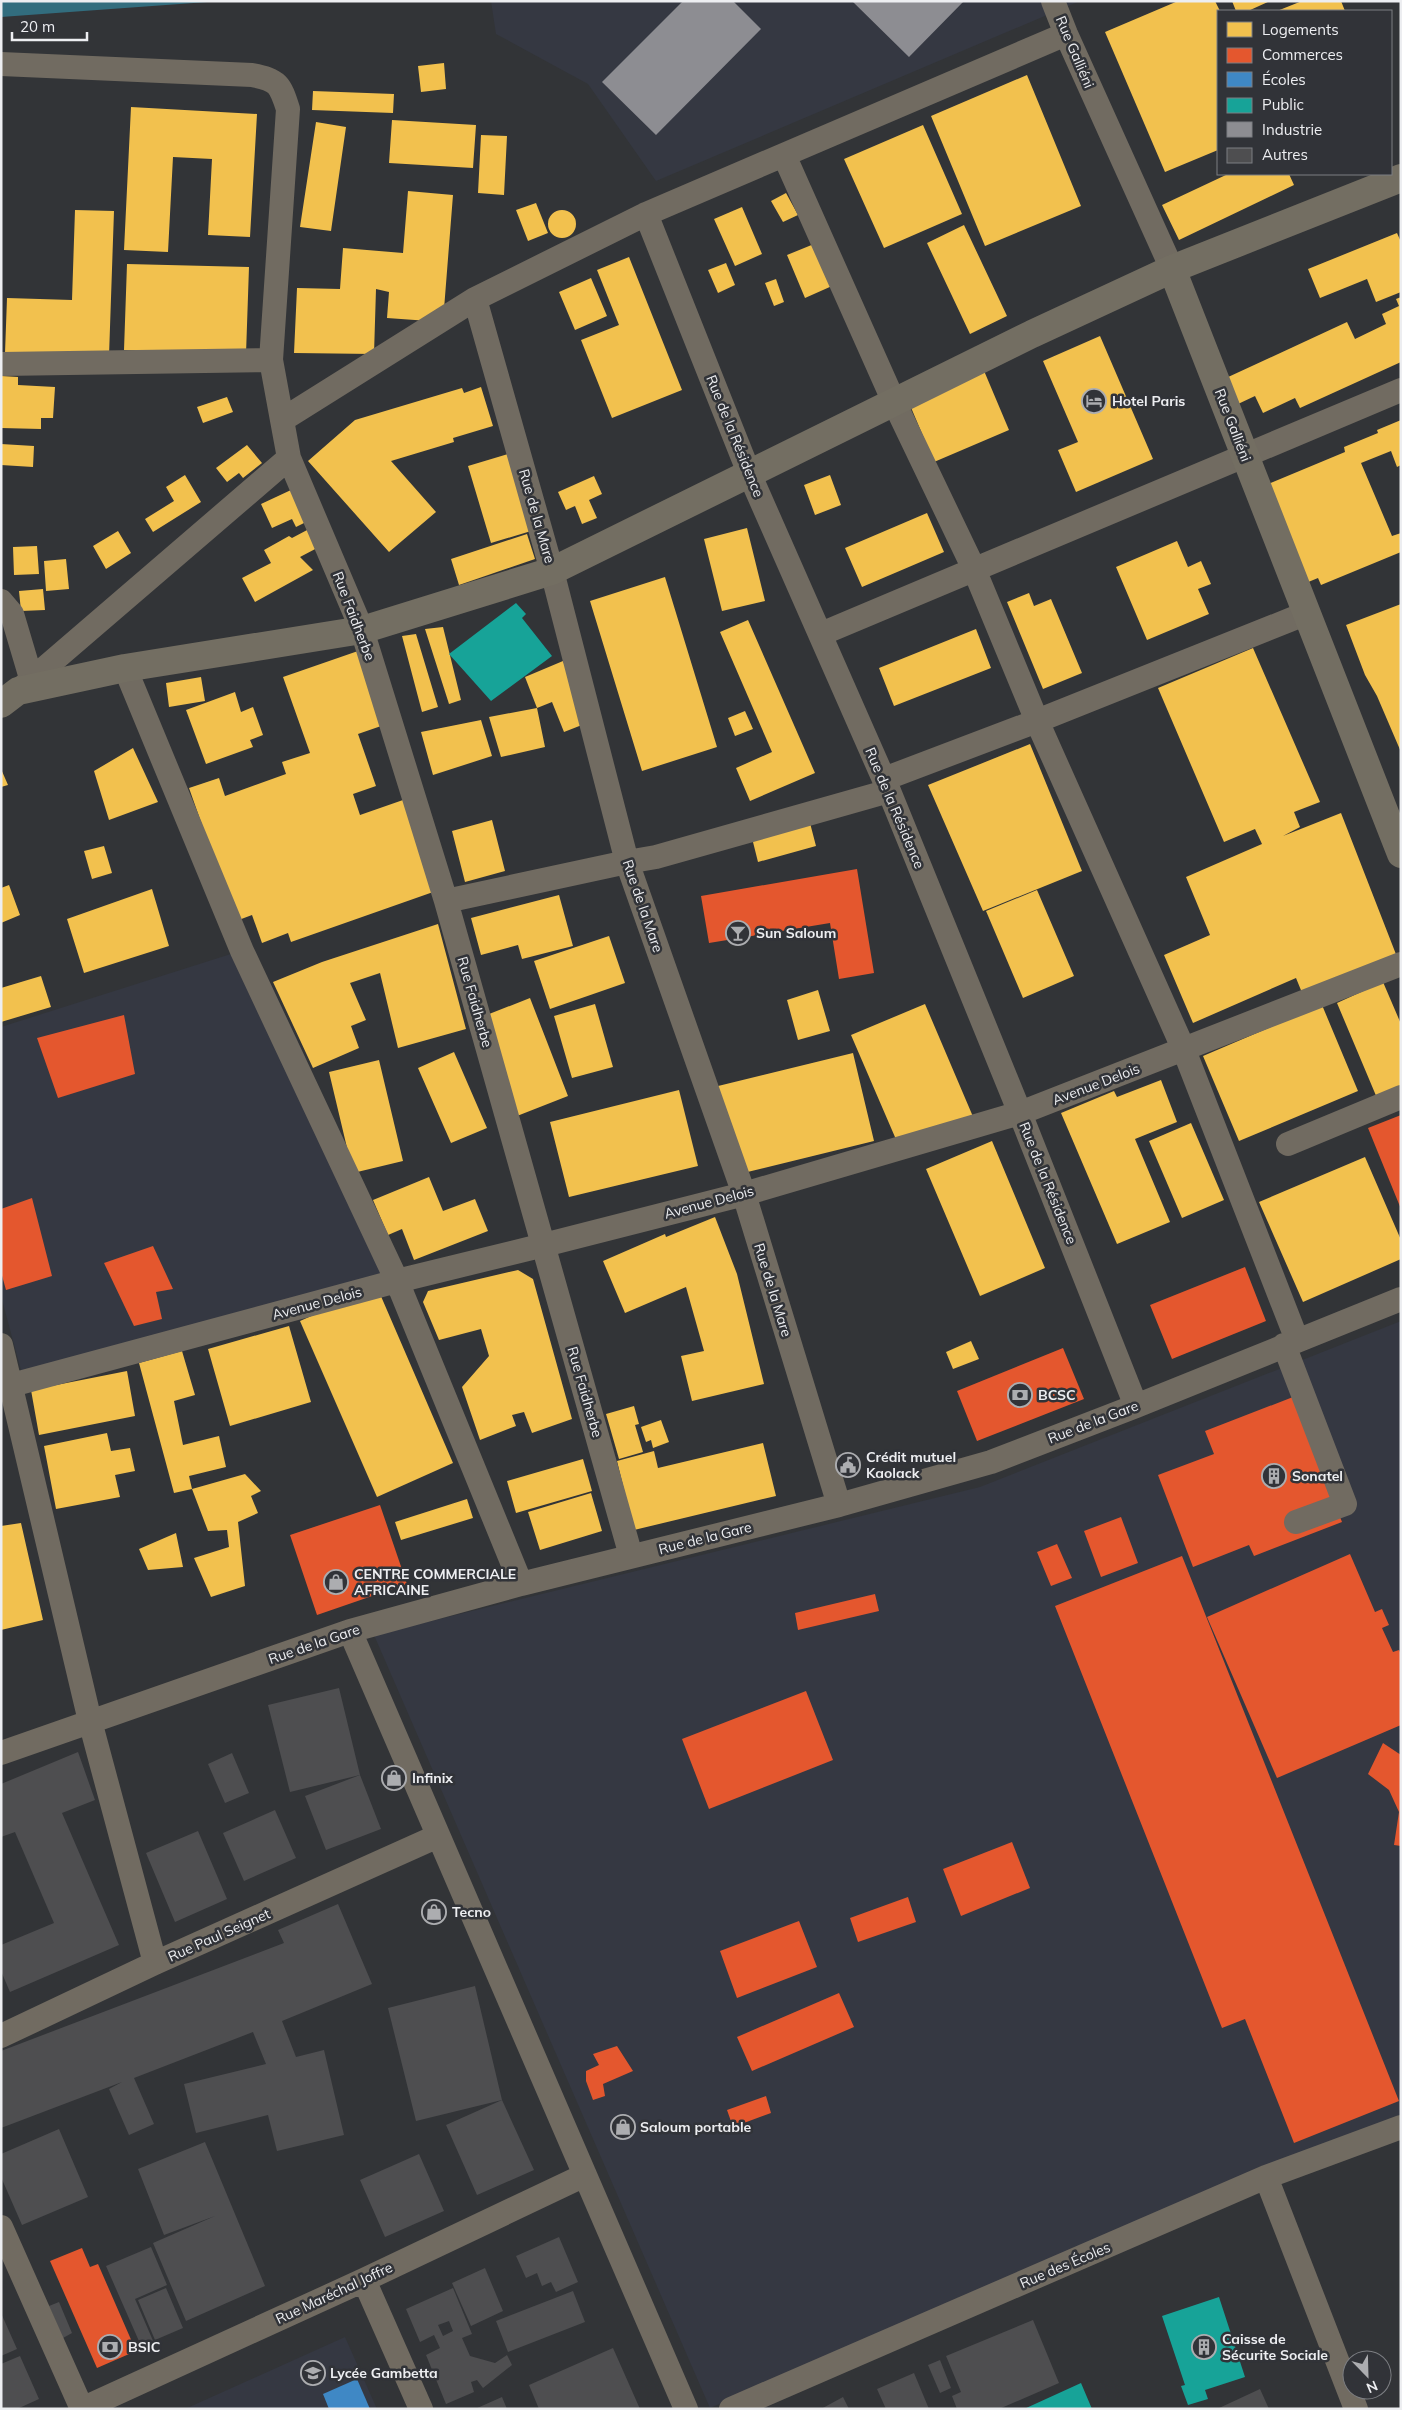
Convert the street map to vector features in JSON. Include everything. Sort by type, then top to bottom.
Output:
[{"type":"street","name":"Rue Galliéni","points":[[1053,1],[1172,270],[1401,854]]},
{"type":"street","points":[[282,420],[475,299],[646,214],[1066,34]]},
{"type":"street","name":"Rue Faidherbe","points":[[1,64],[252,75],[270,79],[281,87],[288,109],[271,360],[289,458],[362,630],[446,901],[631,1556]]},
{"type":"street","points":[[784,155],[894,402],[974,569],[1037,721],[1184,1050],[1290,1343],[1345,1504],[1296,1522]]},
{"type":"street","points":[[17,691],[125,668],[362,630],[552,571],[1032,334],[1172,270],[1401,178]]},
{"type":"street","name":"Rue de la Résidence","points":[[646,214],[749,473],[887,785],[1136,1406]]},
{"type":"street","name":"Rue de la Mare","points":[[475,299],[552,571],[626,862],[744,1194],[839,1505]]},
{"type":"street","points":[[1,364],[271,360]]},
{"type":"street","points":[[821,634],[1401,390]]},
{"type":"street","points":[[17,691],[289,458]]},
{"type":"street","points":[[1,601],[12,614],[17,691]]},
{"type":"street","points":[[446,901],[656,857],[887,785],[1037,721],[1306,613]]},
{"type":"street","points":[[125,668],[242,951],[397,1281],[521,1584]]},
{"type":"street","name":"Avenue Delois","points":[[7,1387],[397,1281],[544,1246],[744,1194],[1020,1113],[1401,964]]},
{"type":"street","points":[[1288,1144],[1401,1097]]},
{"type":"street","name":"Rue de la Gare","points":[[1,1753],[350,1631],[521,1584],[839,1505],[990,1462],[1136,1406],[1401,1299]]},
{"type":"street","points":[[1,1345],[7,1387],[90,1721],[155,1963]]},
{"type":"street","points":[[350,1631],[686,2409]]},
{"type":"street","name":"Rue Paul Seignet","points":[[1,2036],[155,1963],[438,1836]]},
{"type":"street","name":"Rue des Écoles","points":[[731,2409],[1266,2177],[1401,2127]]},
{"type":"street","name":"Rue Maréchal Joffre","points":[[82,2409],[364,2280],[585,2175]]},
{"type":"street","points":[[1266,2177],[1356,2409]]},
{"type":"street","points":[[1,2228],[82,2409]]},
{"type":"street","points":[[364,2280],[421,2409]]},
{"type":"shaded area","points":[[491,1],[1080,1],[656,181],[588,84],[496,34]]},
{"type":"shaded area","points":[[234,953],[387,1274],[22,1374],[1,1296],[1,1027]]},
{"type":"shaded area","points":[[1401,1321],[1401,2118],[1243,2178],[710,2408],[374,1635],[980,1487]]},
{"type":"shaded area","name":"Lycée Gambetta","points":[[345,2337],[377,2409],[185,2409]]},
{"type":"water","points":[[1,1],[221,1],[1,17]]},
{"type":"building: Logements","points":[[1178,1],[1215,1],[1220,10],[1217,10],[1217,150],[1165,172],[1105,32]]},
{"type":"building: Logements","points":[[1232,1],[1270,1],[1250,10],[1236,10]]},
{"type":"building: Logements","points":[[1302,1],[1341,1],[1345,10],[1280,10]]},
{"type":"building: Logements","points":[[444,63],[446,89],[421,92],[418,66]]},
{"type":"building: Logements","points":[[1027,75],[1081,206],[985,246],[931,116]]},
{"type":"building: Logements","points":[[313,91],[394,94],[393,113],[312,110]]},
{"type":"building: Logements","points":[[131,107],[257,114],[250,237],[208,235],[212,159],[173,157],[168,252],[124,250]]},
{"type":"building: Logements","points":[[392,120],[476,125],[473,168],[389,163]]},
{"type":"building: Logements","points":[[316,122],[346,127],[331,231],[300,227]]},
{"type":"building: Logements","points":[[923,125],[962,214],[884,248],[844,159]]},
{"type":"building: Logements","points":[[481,135],[507,136],[504,195],[478,193]]},
{"type":"building: Logements","points":[[1226,175],[1289,175],[1294,185],[1179,240],[1162,205]]},
{"type":"building: Logements","points":[[408,191],[453,195],[443,322],[387,318],[389,292],[376,289],[374,354],[294,353],[297,288],[340,289],[343,248],[403,253]]},
{"type":"building: Logements","points":[[786,193],[798,215],[783,222],[771,201]]},
{"type":"building: Logements","points":[[536,203],[548,233],[528,241],[516,210]]},
{"type":"building: Logements","points":[[742,207],[762,254],[735,266],[714,219]]},
{"type":"building: Logements","points":[[75,210],[114,211],[109,356],[5,353],[7,298],[72,300]]},
{"type":"building: Logements","points":[[562,210],[572,214],[576,224],[572,234],[562,238],[552,234],[548,224],[552,214]]},
{"type":"building: Logements","points":[[964,225],[1007,316],[970,334],[927,243]]},
{"type":"building: Logements","points":[[1397,233],[1401,242],[1401,292],[1376,302],[1367,279],[1320,298],[1308,269]]},
{"type":"building: Logements","points":[[814,244],[832,286],[805,298],[787,255]]},
{"type":"building: Logements","points":[[629,257],[682,390],[612,418],[581,340],[619,325],[597,270]]},
{"type":"building: Logements","points":[[726,263],[735,285],[718,293],[708,270]]},
{"type":"building: Logements","points":[[127,264],[249,267],[246,354],[124,350]]},
{"type":"building: Logements","points":[[591,278],[607,316],[575,330],[559,292]]},
{"type":"building: Logements","points":[[776,279],[784,302],[774,306],[765,283]]},
{"type":"building: Logements","points":[[1401,297],[1401,362],[1300,408],[1295,398],[1263,413],[1255,396],[1238,404],[1226,378],[1347,322],[1355,339],[1386,324],[1382,314],[1399,306],[1396,299]]},
{"type":"building: Logements","name":"Hotel Paris","points":[[1100,336],[1153,459],[1076,492],[1058,450],[1078,442],[1043,361]]},
{"type":"building: Logements","points":[[982,366],[1009,430],[934,462],[907,398]]},
{"type":"building: Logements","points":[[1,376],[18,377],[18,385],[55,387],[53,418],[41,418],[41,429],[1,428]]},
{"type":"building: Logements","points":[[481,387],[493,426],[453,438],[454,442],[391,461],[436,512],[389,552],[308,461],[355,420],[462,388],[464,393]]},
{"type":"building: Logements","points":[[227,397],[233,412],[203,423],[197,407]]},
{"type":"building: Logements","points":[[1401,420],[1401,465],[1397,467],[1391,451],[1361,463],[1392,536],[1401,533],[1401,552],[1321,585],[1318,578],[1301,585],[1261,487],[1345,452],[1344,447],[1378,433],[1377,430]]},
{"type":"building: Logements","points":[[1,444],[34,446],[33,467],[1,465]]},
{"type":"building: Logements","points":[[247,445],[262,463],[243,478],[239,473],[227,482],[216,468]]},
{"type":"building: Logements","points":[[508,454],[531,531],[491,543],[468,466]]},
{"type":"building: Logements","points":[[185,475],[201,502],[153,532],[145,519],[174,501],[166,487]]},
{"type":"building: Logements","points":[[830,475],[841,505],[815,515],[804,485]]},
{"type":"building: Logements","points":[[594,476],[602,494],[589,500],[597,518],[582,524],[575,506],[566,510],[558,492]]},
{"type":"building: Logements","points":[[291,490],[306,522],[296,527],[292,519],[272,528],[261,504]]},
{"type":"building: Logements","points":[[927,513],[944,552],[862,587],[845,548]]},
{"type":"building: Logements","points":[[747,528],[765,601],[722,611],[704,539]]},
{"type":"building: Logements","points":[[309,529],[319,547],[300,557],[313,570],[255,602],[242,578],[271,563],[264,550],[289,536],[292,538]]},
{"type":"building: Logements","points":[[118,531],[131,553],[106,569],[93,546]]},
{"type":"building: Logements","points":[[527,534],[535,559],[459,585],[451,559]]},
{"type":"building: Logements","points":[[1177,541],[1188,567],[1201,561],[1211,584],[1198,589],[1209,614],[1147,640],[1116,567]]},
{"type":"building: Logements","points":[[37,546],[39,574],[14,575],[13,547]]},
{"type":"building: Logements","points":[[66,559],[69,589],[46,591],[44,561]]},
{"type":"building: Logements","points":[[665,577],[717,747],[642,771],[590,601]]},
{"type":"building: Logements","points":[[43,589],[45,610],[21,611],[19,591]]},
{"type":"building: Logements","points":[[1029,593],[1034,606],[1051,599],[1082,673],[1043,689],[1007,602]]},
{"type":"building: Logements","points":[[1401,604],[1401,752],[1377,696],[1365,675],[1346,625]]},
{"type":"building: Logements","points":[[748,620],[815,773],[750,801],[736,768],[772,752],[720,632]]},
{"type":"building: Logements","points":[[443,627],[461,700],[449,704],[425,629]]},
{"type":"building: Logements","points":[[976,629],[991,668],[894,706],[879,668]]},
{"type":"building: Logements","points":[[416,634],[438,707],[422,712],[402,636]]},
{"type":"building: Logements","points":[[1253,648],[1320,802],[1294,812],[1300,827],[1283,836],[1341,813],[1399,962],[1305,1000],[1296,978],[1193,1023],[1164,955],[1210,935],[1186,877],[1262,844],[1255,829],[1224,842],[1158,688]]},
{"type":"building: Logements","points":[[358,651],[384,725],[358,734],[376,786],[353,794],[360,815],[403,800],[436,891],[291,942],[288,933],[262,943],[252,915],[236,921],[189,788],[219,778],[225,796],[286,774],[282,762],[310,753],[283,677]]},
{"type":"building: Logements","points":[[563,661],[587,723],[564,732],[552,702],[537,708],[525,677]]},
{"type":"building: Logements","points":[[201,677],[205,701],[169,707],[166,683]]},
{"type":"building: Logements","points":[[235,692],[241,712],[253,707],[263,735],[250,740],[253,747],[206,764],[186,710]]},
{"type":"building: Logements","points":[[537,708],[545,747],[501,757],[489,717]]},
{"type":"building: Logements","points":[[745,711],[753,729],[735,736],[728,718]]},
{"type":"building: Logements","points":[[481,720],[492,756],[433,775],[421,732]]},
{"type":"building: Logements","points":[[1030,744],[1082,871],[983,911],[928,785]]},
{"type":"building: Logements","points":[[133,748],[158,802],[109,820],[94,771]]},
{"type":"building: Logements","points":[[1,769],[8,785],[1,787]]},
{"type":"building: Logements","points":[[492,820],[505,871],[465,882],[452,831]]},
{"type":"building: Logements","points":[[810,823],[816,846],[758,862],[752,838]]},
{"type":"building: Logements","points":[[104,846],[112,873],[92,879],[84,851]]},
{"type":"building: Logements","points":[[9,885],[20,915],[1,923],[1,888]]},
{"type":"building: Logements","points":[[152,889],[169,946],[84,973],[67,919]]},
{"type":"building: Logements","points":[[1037,890],[1074,976],[1023,998],[986,911]]},
{"type":"building: Logements","points":[[559,895],[573,946],[522,959],[518,945],[481,955],[471,918]]},
{"type":"building: Logements","points":[[438,924],[466,1029],[398,1048],[380,973],[350,983],[366,1020],[351,1026],[359,1048],[313,1068],[273,982],[322,962]]},
{"type":"building: Logements","points":[[609,936],[625,983],[550,1009],[534,961]]},
{"type":"building: Logements","points":[[41,976],[51,1007],[1,1022],[1,988]]},
{"type":"building: Logements","points":[[1383,982],[1401,1024],[1401,1088],[1377,1098],[1337,1003]]},
{"type":"building: Logements","points":[[818,990],[830,1031],[798,1040],[787,1000]]},
{"type":"building: Logements","points":[[530,998],[568,1096],[517,1116],[479,1018]]},
{"type":"building: Logements","points":[[595,1004],[613,1067],[572,1078],[554,1016]]},
{"type":"building: Logements","points":[[925,1004],[974,1119],[901,1151],[851,1035]]},
{"type":"building: Logements","points":[[1322,1005],[1358,1091],[1239,1141],[1203,1056]]},
{"type":"building: Logements","points":[[454,1052],[487,1128],[451,1143],[418,1068]]},
{"type":"building: Logements","points":[[853,1053],[874,1141],[735,1175],[714,1087]]},
{"type":"building: Logements","points":[[379,1060],[403,1161],[353,1173],[329,1072]]},
{"type":"building: Logements","points":[[1161,1080],[1177,1122],[1135,1139],[1170,1222],[1117,1244],[1061,1113],[1114,1091],[1117,1097]]},
{"type":"building: Logements","points":[[679,1090],[698,1166],[569,1197],[550,1122]]},
{"type":"building: Logements","points":[[1191,1123],[1224,1200],[1182,1218],[1149,1141]]},
{"type":"building: Logements","points":[[992,1141],[1045,1268],[980,1296],[926,1169]]},
{"type":"building: Logements","points":[[1365,1157],[1401,1240],[1401,1259],[1303,1302],[1259,1202]]},
{"type":"building: Logements","points":[[429,1177],[443,1211],[475,1199],[488,1231],[414,1260],[402,1229],[388,1235],[373,1200]]},
{"type":"building: Logements","points":[[715,1217],[737,1274],[764,1384],[692,1401],[681,1356],[704,1351],[686,1287],[625,1313],[603,1261],[665,1234],[666,1237]]},
{"type":"building: Logements","points":[[518,1270],[533,1279],[572,1419],[532,1433],[524,1412],[512,1415],[516,1426],[480,1440],[462,1387],[489,1356],[481,1329],[439,1340],[423,1302],[428,1291]]},
{"type":"building: Logements","points":[[377,1287],[453,1463],[377,1497],[300,1321]]},
{"type":"building: Logements","points":[[289,1326],[311,1402],[230,1426],[208,1349]]},
{"type":"building: Logements","points":[[971,1341],[979,1359],[953,1369],[946,1352]]},
{"type":"building: Logements","points":[[182,1351],[195,1395],[174,1401],[183,1445],[219,1436],[226,1467],[189,1476],[192,1489],[174,1493],[139,1363]]},
{"type":"building: Logements","points":[[127,1371],[135,1416],[39,1435],[31,1390]]},
{"type":"building: Logements","points":[[634,1406],[639,1424],[635,1425],[643,1452],[619,1459],[606,1414]]},
{"type":"building: Logements","points":[[661,1420],[669,1442],[653,1448],[651,1440],[646,1442],[641,1427]]},
{"type":"building: Logements","points":[[107,1433],[111,1451],[130,1448],[135,1471],[115,1475],[120,1497],[56,1509],[44,1446]]},
{"type":"building: Logements","points":[[763,1443],[776,1496],[634,1530],[617,1461],[654,1451],[658,1468]]},
{"type":"building: Logements","points":[[583,1459],[592,1491],[516,1513],[507,1481]]},
{"type":"building: Logements","points":[[245,1474],[261,1491],[251,1496],[258,1513],[238,1522],[245,1586],[211,1597],[194,1558],[229,1547],[227,1530],[208,1531],[192,1489]]},
{"type":"building: Logements","points":[[591,1493],[602,1531],[540,1550],[528,1512]]},
{"type":"building: Logements","points":[[467,1499],[473,1518],[401,1540],[395,1522]]},
{"type":"building: Logements","points":[[21,1523],[43,1620],[1,1630],[1,1526]]},
{"type":"building: Logements","points":[[176,1533],[183,1567],[148,1570],[139,1549]]},
{"type":"building: Commerces","name":"Sun Saloum","points":[[857,869],[874,973],[839,979],[830,923],[709,943],[701,896]]},
{"type":"building: Commerces","points":[[124,1015],[135,1074],[58,1098],[37,1038]]},
{"type":"building: Commerces","points":[[1401,1115],[1401,1209],[1368,1128]]},
{"type":"building: Commerces","points":[[32,1198],[52,1276],[6,1290],[1,1272],[1,1209]]},
{"type":"building: Commerces","points":[[153,1246],[173,1289],[156,1292],[162,1319],[134,1326],[104,1263]]},
{"type":"building: Commerces","points":[[1245,1267],[1266,1321],[1172,1359],[1150,1305]]},
{"type":"building: Commerces","name":"BCSC","points":[[1063,1348],[1084,1399],[977,1441],[957,1391]]},
{"type":"building: Commerces","name":"Sonatel","points":[[1293,1397],[1342,1522],[1254,1556],[1249,1545],[1193,1567],[1158,1475],[1214,1454],[1205,1431]]},
{"type":"building: Commerces","points":[[380,1505],[407,1584],[317,1615],[290,1535]]},
{"type":"building: Commerces","points":[[1121,1517],[1138,1563],[1101,1577],[1084,1531]]},
{"type":"building: Commerces","points":[[1057,1544],[1072,1578],[1051,1586],[1037,1552]]},
{"type":"building: Commerces","points":[[1350,1554],[1375,1612],[1382,1609],[1389,1625],[1382,1628],[1393,1652],[1399,1650],[1401,1654],[1401,1725],[1277,1778],[1207,1617]]},
{"type":"building: Commerces","points":[[1182,1556],[1399,2101],[1294,2143],[1245,2019],[1222,2028],[1055,1606]]},
{"type":"building: Commerces","points":[[875,1594],[879,1611],[798,1630],[795,1613]]},
{"type":"building: Commerces","points":[[806,1691],[833,1760],[709,1809],[682,1739]]},
{"type":"building: Commerces","points":[[1383,1743],[1401,1755],[1401,1846],[1394,1845],[1399,1812],[1389,1790],[1368,1774]]},
{"type":"building: Commerces","points":[[1012,1842],[1030,1888],[961,1916],[943,1869]]},
{"type":"building: Commerces","points":[[908,1897],[916,1922],[858,1942],[850,1918]]},
{"type":"building: Commerces","points":[[799,1921],[817,1967],[737,1998],[720,1951]]},
{"type":"building: Commerces","points":[[839,1993],[854,2027],[752,2071],[737,2037]]},
{"type":"building: Commerces","points":[[617,2046],[633,2071],[603,2084],[605,2096],[593,2100],[586,2081],[586,2071],[599,2065],[593,2054]]},
{"type":"building: Commerces","points":[[766,2096],[771,2113],[733,2127],[727,2110]]},
{"type":"building: Commerces","points":[[82,2248],[90,2267],[98,2264],[136,2351],[97,2368],[50,2261]]},
{"type":"building: Écoles","points":[[357,2379],[370,2409],[329,2409],[323,2394]]},
{"type":"building: Public","points":[[516,603],[526,614],[522,618],[552,656],[491,701],[449,654]]},
{"type":"building: Public","name":"Caisse de Sécurite Sociale","points":[[1219,2297],[1245,2377],[1205,2390],[1208,2399],[1188,2405],[1181,2386],[1185,2385],[1162,2316]]},
{"type":"building: Public","points":[[1081,2383],[1092,2409],[1024,2409]]},
{"type":"building: Industrie","points":[[683,1],[733,1],[761,29],[656,135],[602,82]]},
{"type":"building: Industrie","points":[[852,1],[964,1],[909,57]]},
{"type":"building: Autres","points":[[339,1688],[360,1775],[290,1792],[268,1705]]},
{"type":"building: Autres","points":[[78,1752],[95,1800],[62,1813],[119,1945],[10,1992],[1,1971],[1,1945],[54,1923],[15,1832],[1,1837],[1,1784]]},
{"type":"building: Autres","points":[[232,1753],[249,1793],[225,1803],[208,1764]]},
{"type":"building: Autres","points":[[360,1775],[381,1829],[326,1850],[305,1796]]},
{"type":"building: Autres","points":[[275,1810],[296,1858],[244,1881],[223,1833]]},
{"type":"building: Autres","points":[[198,1831],[227,1899],[175,1922],[146,1853]]},
{"type":"building: Autres","points":[[338,1904],[372,1984],[282,2021],[296,2057],[324,2050],[344,2135],[277,2151],[268,2115],[196,2133],[184,2084],[266,2064],[253,2032],[134,2078],[154,2124],[129,2135],[109,2089],[122,2082],[1,2128],[1,2051],[284,1943],[278,1930]]},
{"type":"building: Autres","points":[[475,1986],[502,2100],[416,2121],[388,2008]]},
{"type":"building: Autres","points":[[502,2100],[534,2170],[477,2195],[446,2125]]},
{"type":"building: Autres","points":[[59,2129],[88,2197],[22,2225],[1,2177],[1,2154]]},
{"type":"building: Autres","points":[[205,2142],[265,2286],[186,2321],[153,2243],[215,2216],[164,2235],[138,2169]]},
{"type":"building: Autres","points":[[419,2154],[444,2211],[385,2237],[360,2180]]},
{"type":"building: Autres","points":[[559,2237],[578,2282],[556,2292],[551,2282],[542,2286],[537,2273],[526,2278],[516,2256]]},
{"type":"building: Autres","points":[[151,2247],[167,2285],[135,2299],[154,2343],[142,2348],[106,2266]]},
{"type":"building: Autres","points":[[485,2268],[503,2311],[471,2326],[452,2283]]},
{"type":"building: Autres","points":[[166,2288],[183,2328],[155,2340],[138,2300]]},
{"type":"building: Autres","points":[[453,2288],[472,2334],[462,2338],[470,2356],[495,2363],[507,2355],[512,2365],[483,2388],[477,2380],[471,2382],[474,2392],[446,2404],[426,2355],[440,2348],[434,2335],[420,2342],[406,2309]],"holes":[[[449,2321],[453,2331],[443,2336],[438,2325]]]},
{"type":"building: Autres","points":[[573,2291],[585,2322],[508,2352],[496,2321]]},
{"type":"building: Autres","points":[[59,2302],[72,2333],[63,2338],[49,2306]]},
{"type":"building: Autres","points":[[1,2313],[17,2349],[1,2356]]},
{"type":"building: Autres","points":[[1033,2320],[1059,2383],[999,2409],[957,2409],[952,2396],[961,2392],[946,2356]]},
{"type":"building: Autres","points":[[613,2348],[640,2409],[539,2409],[529,2385]]},
{"type":"building: Autres","points":[[20,2356],[39,2399],[17,2409],[1,2409],[1,2364]]},
{"type":"building: Autres","points":[[940,2360],[951,2388],[940,2393],[928,2365]]},
{"type":"building: Autres","points":[[914,2373],[929,2409],[886,2409],[877,2389]]},
{"type":"building: Autres","points":[[1260,2389],[1269,2409],[1217,2409]]},
{"type":"building: Autres","points":[[502,2397],[507,2409],[475,2409]]},
{"type":"building: Autres","points":[[843,2397],[849,2409],[821,2409]]},
{"type":"place","name":"Hotel Paris","points":[[1094,401]]},
{"type":"place","name":"Sun Saloum","points":[[738,933]]},
{"type":"place","name":"BCSC","points":[[1020,1395]]},
{"type":"place","name":"Crédit mutuel Kaolack","points":[[848,1465]]},
{"type":"place","name":"Sonatel","points":[[1274,1476]]},
{"type":"place","name":"CENTRE COMMERCIALE AFRICAINE","points":[[336,1582]]},
{"type":"place","name":"Infinix","points":[[394,1778]]},
{"type":"place","name":"Tecno","points":[[434,1912]]},
{"type":"place","name":"Saloum portable","points":[[623,2127]]},
{"type":"place","name":"BSIC","points":[[110,2347]]},
{"type":"place","name":"Caisse de Sécurite Sociale","points":[[1204,2347]]},
{"type":"place","name":"Lycée Gambetta","points":[[313,2373]]}]
